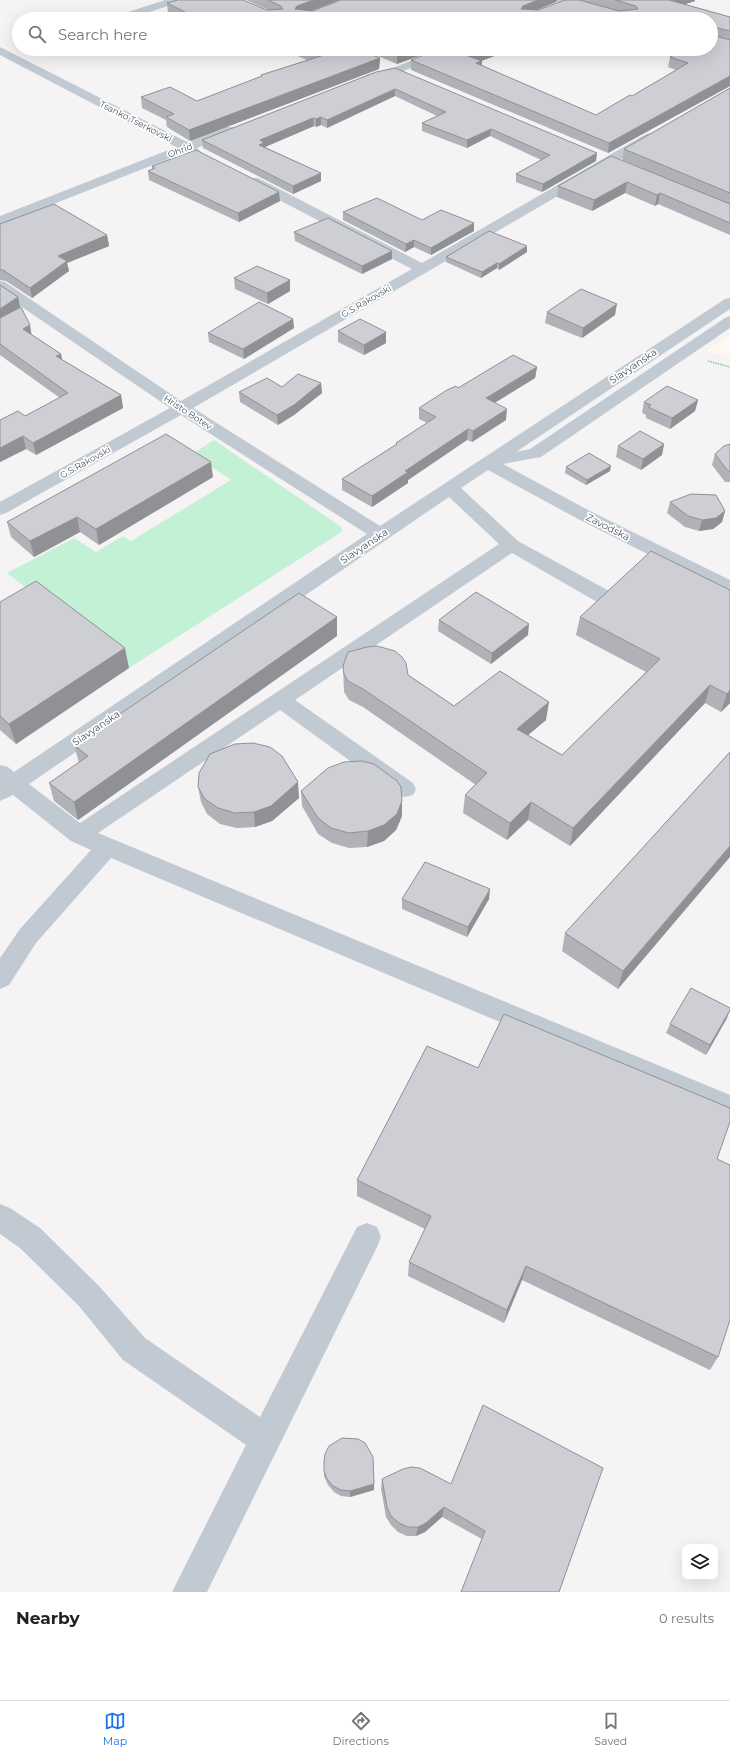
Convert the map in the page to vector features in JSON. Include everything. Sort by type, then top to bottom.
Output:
[{"type":"street","points":[[139,12],[176,0]]},
{"type":"street","points":[[565,3],[602,12]]},
{"type":"street","points":[[2,54],[12,52]]},
{"type":"street","name":"Tsanko Tserkovski","points":[[2,54],[207,158]]},
{"type":"street","points":[[358,81],[373,75],[397,70],[433,56]]},
{"type":"street","points":[[383,64],[411,76]]},
{"type":"street","name":"Ohrid","points":[[0,221],[239,127]]},
{"type":"street","name":"G.S.Rakovski","points":[[0,509],[181,408],[663,129]]},
{"type":"street","points":[[594,155],[623,167]]},
{"type":"street","points":[[242,175],[422,268]]},
{"type":"street","name":"Hristo Botev","points":[[0,285],[181,408],[380,534]]},
{"type":"street","name":"Slavyanska","points":[[4,784],[730,302]]},
{"type":"street","points":[[488,463],[535,453],[730,321]]},
{"type":"street","name":"Zavodska","points":[[488,463],[584,515],[730,588]]},
{"type":"street","points":[[450,488],[511,545],[604,597]]},
{"type":"street","points":[[79,835],[511,545]]},
{"type":"street","points":[[280,700],[405,789]]},
{"type":"street","points":[[4,784],[79,835],[730,1107]]},
{"type":"street","points":[[0,978],[28,936],[107,847]]},
{"type":"street","points":[[0,1218],[30,1238],[41,1248],[89,1296],[134,1349],[266,1440]]},
{"type":"street","points":[[189,1592],[367,1237]]},
{"type":"shaded area","points":[[730,335],[730,357],[706,351]]},
{"type":"green space","points":[[214,440],[340,526],[343,531],[129,668],[7,573],[74,538],[96,552],[123,536],[131,541],[231,480],[192,454]]},
{"type":"building","points":[[178,0],[243,0],[267,10],[283,9],[281,6],[268,0],[313,0],[297,6],[295,9],[312,11],[341,0],[538,0],[523,6],[521,9],[538,10],[565,0],[579,0],[619,11],[638,9],[636,6],[615,0],[669,0],[712,12],[185,12],[167,3]]},
{"type":"building","points":[[718,14],[730,17],[730,31],[718,28]]},
{"type":"building","points":[[718,37],[730,40],[730,76],[609,143],[411,60],[421,56],[468,56],[482,61],[476,63],[596,115],[688,63],[670,57],[718,56]]},
{"type":"building","points":[[321,56],[375,56],[380,58],[189,130],[166,117],[174,114],[141,97],[170,87],[197,101],[262,76],[261,75]]},
{"type":"building","points":[[395,68],[597,153],[543,184],[516,174],[550,155],[491,129],[467,140],[422,123],[446,112],[395,89],[327,120],[321,117],[316,119],[313,118],[260,140],[264,143],[259,145],[321,173],[293,186],[202,140],[376,72]]},
{"type":"building","points":[[730,88],[730,193],[624,149]]},
{"type":"building","points":[[196,150],[279,192],[238,213],[148,171],[155,168],[152,166]]},
{"type":"building","points":[[611,156],[730,204],[730,223],[660,193],[657,195],[627,182],[594,200],[558,186]]},
{"type":"building","points":[[377,198],[422,220],[441,210],[474,223],[431,248],[414,240],[406,244],[343,212]]},
{"type":"building","points":[[54,204],[107,235],[58,256],[67,261],[30,288],[3,270],[0,270],[0,224]]},
{"type":"building","points":[[328,218],[392,251],[362,266],[294,232]]},
{"type":"building","points":[[489,231],[527,246],[499,264],[497,263],[482,272],[446,257]]},
{"type":"building","points":[[257,266],[290,280],[267,293],[234,278]]},
{"type":"building","points":[[0,285],[18,297],[0,309]]},
{"type":"building","points":[[581,289],[617,304],[583,328],[547,312]]},
{"type":"building","points":[[259,302],[293,319],[243,349],[208,333]]},
{"type":"building","points":[[21,307],[30,325],[23,329],[61,354],[56,356],[121,395],[33,443],[23,436],[0,448],[0,420],[18,411],[25,416],[68,393],[0,344],[0,318]]},
{"type":"building","points":[[360,319],[386,332],[364,345],[338,331]]},
{"type":"building","points":[[513,355],[537,367],[486,398],[507,409],[473,431],[468,429],[405,471],[408,472],[372,496],[342,479],[436,417],[419,408],[447,390],[456,386],[458,388]]},
{"type":"building","points":[[298,374],[321,383],[294,405],[277,415],[239,392],[267,378],[282,387]]},
{"type":"building","points":[[667,386],[698,400],[672,418],[648,407],[651,405],[644,402]]},
{"type":"building","points":[[640,431],[664,444],[643,459],[618,446]]},
{"type":"building","points":[[166,434],[211,462],[96,529],[77,517],[30,541],[7,522]]},
{"type":"building","points":[[730,444],[730,471],[728,471],[715,454],[724,446]]},
{"type":"building","points":[[589,453],[611,466],[587,480],[566,467]]},
{"type":"building","points":[[691,494],[716,495],[725,511],[716,518],[702,520],[688,516],[670,502]]},
{"type":"building","points":[[651,551],[730,590],[730,690],[727,694],[710,685],[573,828],[531,802],[510,823],[465,795],[487,773],[363,689],[348,681],[344,674],[343,666],[348,652],[377,646],[395,651],[406,663],[408,675],[454,706],[500,671],[549,702],[517,729],[562,755],[660,659],[580,617]]},
{"type":"building","points":[[36,581],[125,648],[9,724],[0,716],[0,602]]},
{"type":"building","points":[[476,592],[529,624],[492,653],[439,620]]},
{"type":"building","points":[[299,593],[337,617],[74,802],[49,783],[88,756],[74,745]]},
{"type":"building","points":[[253,743],[270,747],[282,756],[298,782],[271,806],[254,812],[235,813],[218,808],[205,799],[198,787],[199,773],[210,754],[235,744]]},
{"type":"building","points":[[730,752],[730,846],[623,971],[565,933]]},
{"type":"building","points":[[362,761],[374,764],[397,781],[401,787],[402,801],[397,814],[384,825],[368,831],[349,833],[331,828],[318,818],[301,791],[328,768],[344,762]]},
{"type":"building","points":[[425,862],[490,889],[468,927],[402,899]]},
{"type":"building","points":[[691,988],[730,1008],[710,1045],[670,1024]]},
{"type":"building","points":[[504,1014],[730,1108],[730,1122],[717,1159],[730,1165],[730,1320],[718,1357],[526,1266],[507,1310],[409,1262],[431,1216],[357,1180],[427,1046],[478,1068]]},
{"type":"building","points":[[483,1405],[603,1468],[559,1592],[461,1592],[485,1531],[444,1507],[426,1523],[418,1527],[408,1527],[399,1523],[391,1516],[387,1507],[382,1479],[403,1469],[411,1467],[420,1468],[451,1484]]},
{"type":"building","points":[[342,1438],[358,1439],[365,1443],[373,1457],[374,1484],[350,1491],[341,1490],[333,1486],[327,1479],[324,1471],[325,1454],[329,1446]]}]
